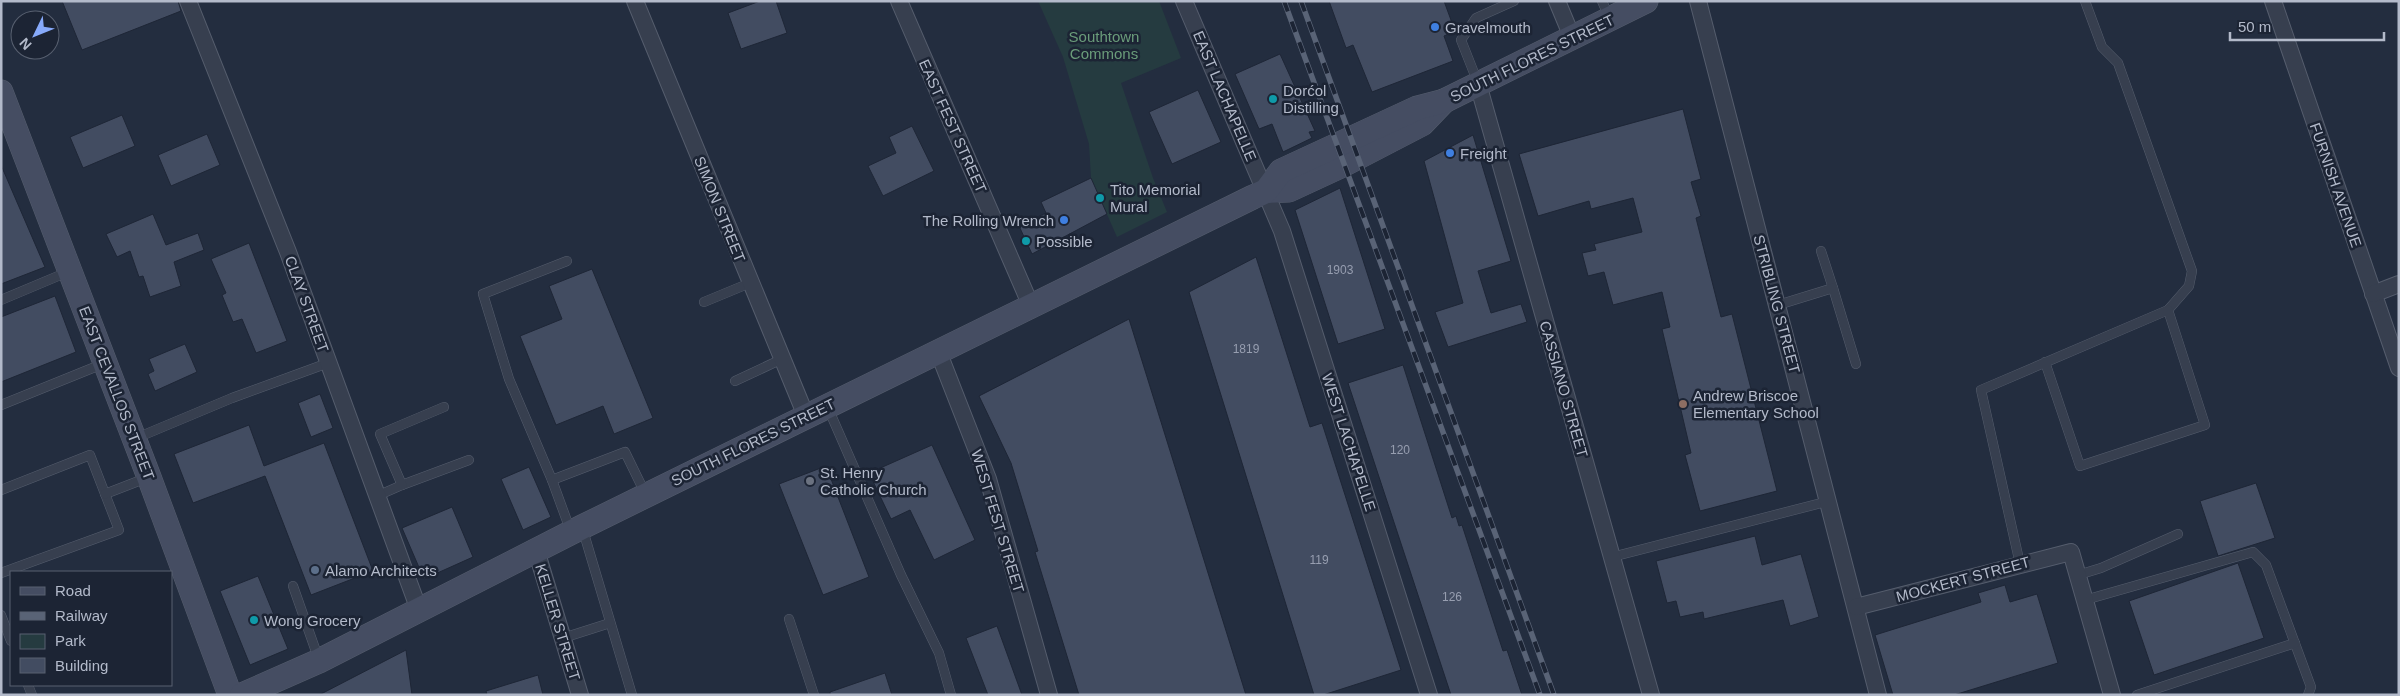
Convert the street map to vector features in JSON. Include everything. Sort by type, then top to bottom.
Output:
[{"type":"main road","name":"SOUTH FLORES STREET","points":[[242,695],[319,660],[806,416],[1266,191],[1289,190],[1343,164],[1422,124],[1444,101],[1572,37],[1606,10],[1646,1]]},
{"type":"main road","name":"EAST CEVALLOS STREET","points":[[1,92],[149,477],[230,695]]},
{"type":"street","name":"CLAY STREET","points":[[188,1],[288,252],[419,610]]},
{"type":"street","name":"SIMON STREET","points":[[634,1],[806,416]]},
{"type":"street","name":"EAST FEST STREET","points":[[899,1],[1031,306]]},
{"type":"street","name":"EAST LACHAPELLE","points":[[1184,1],[1266,191]]},
{"type":"street","points":[[1557,1],[1572,37]]},
{"type":"street","name":"STRIBLING STREET","points":[[1698,1],[1878,695]]},
{"type":"street","name":"FURNISH AVENUE","points":[[2273,1],[2399,368]]},
{"type":"street","name":"CASSIANO STREET","points":[[1478,84],[1651,695]]},
{"type":"street","name":"WEST LACHAPELLE","points":[[1266,191],[1282,231],[1429,695]]},
{"type":"street","points":[[2373,294],[2399,284]]},
{"type":"street","name":"WEST FEST STREET","points":[[938,351],[988,479],[1049,695]]},
{"type":"street","name":"KELLER STREET","points":[[536,550],[580,695]]},
{"type":"street","name":"MOCKERT STREET","points":[[1856,608],[2071,552],[2078,575]]},
{"type":"street","points":[[2078,575],[2112,695]]},
{"type":"lane","points":[[1478,84],[1461,40],[1476,18],[1514,1]]},
{"type":"lane","points":[[2020,564],[1981,390],[2168,310],[2189,286],[2192,271],[2118,63],[2102,47],[2085,1]]},
{"type":"lane","points":[[1822,251],[1856,364]]},
{"type":"lane","points":[[567,261],[483,294],[509,379],[552,480],[576,530],[610,623],[632,695]]},
{"type":"lane","points":[[1,300],[70,271]]},
{"type":"lane","points":[[704,302],[750,282]]},
{"type":"lane","points":[[1778,305],[1833,288]]},
{"type":"lane","points":[[2045,362],[2080,466],[2205,425],[2168,310]]},
{"type":"lane","points":[[735,381],[782,359]]},
{"type":"lane","points":[[1,405],[105,363]]},
{"type":"lane","points":[[134,439],[232,398],[328,363]]},
{"type":"lane","points":[[827,406],[900,575],[939,653],[950,695]]},
{"type":"lane","points":[[402,485],[380,434],[444,407]]},
{"type":"lane","points":[[552,480],[625,452],[646,496]]},
{"type":"lane","points":[[1,490],[90,455],[119,530],[1,573]]},
{"type":"lane","points":[[377,496],[468,460]]},
{"type":"lane","points":[[105,494],[149,477]]},
{"type":"lane","points":[[1612,557],[1828,500]]},
{"type":"lane","points":[[2078,575],[2102,568],[2178,534]]},
{"type":"lane","points":[[2085,600],[2252,552],[2266,565],[2311,687],[2308,695]]},
{"type":"lane","points":[[293,586],[319,660]]},
{"type":"lane","points":[[1,615],[10,638]]},
{"type":"lane","points":[[789,619],[814,695]]},
{"type":"lane","points":[[563,638],[610,623]]},
{"type":"lane","points":[[2136,695],[2295,643]]},
{"type":"green space","name":"Southtown Commons","points":[[1038,1],[1159,1],[1181,58],[1121,83],[1153,178],[1167,212],[1117,237],[1091,178],[1089,144],[1063,57]]},
{"type":"building","points":[[62,1],[178,1],[181,11],[82,50]]},
{"type":"building","points":[[760,1],[776,1],[787,33],[741,49],[728,13]]},
{"type":"building","points":[[1329,1],[1444,1],[1455,31],[1444,36],[1453,61],[1372,92],[1353,45],[1346,48]]},
{"type":"building","name":"Dorćol Distilling","points":[[1280,54],[1315,131],[1309,132],[1312,138],[1283,152],[1272,124],[1259,129],[1235,74]]},
{"type":"building","points":[[1198,90],[1221,142],[1172,164],[1149,112]]},
{"type":"building","points":[[1683,109],[1701,179],[1691,182],[1701,216],[1696,218],[1721,317],[1732,314],[1777,491],[1700,511],[1685,455],[1691,453],[1662,329],[1670,327],[1662,292],[1613,305],[1604,272],[1588,276],[1582,253],[1596,250],[1594,244],[1642,232],[1633,198],[1591,209],[1589,201],[1538,216],[1519,154]]},
{"type":"building","points":[[122,115],[135,146],[83,168],[70,137]]},
{"type":"building","points":[[912,126],[934,171],[883,196],[868,166],[896,153],[889,137]]},
{"type":"building","points":[[207,134],[220,165],[171,186],[158,155]]},
{"type":"building","points":[[1473,135],[1511,261],[1478,271],[1491,313],[1521,304],[1527,322],[1448,347],[1435,312],[1463,303],[1424,161]]},
{"type":"building","points":[[1,165],[45,267],[1,284]]},
{"type":"building","name":"The Rolling Wrench","points":[[1091,178],[1107,214],[1032,254],[1019,226],[1046,213],[1041,202]]},
{"type":"building","points":[[1340,188],[1385,329],[1338,344],[1295,210]]},
{"type":"building","points":[[153,214],[166,245],[198,233],[204,250],[174,262],[181,286],[150,297],[143,276],[139,277],[130,251],[117,257],[106,234]]},
{"type":"building","points":[[249,243],[287,341],[256,353],[242,319],[233,322],[222,295],[226,293],[211,259]]},
{"type":"building","points":[[1256,257],[1310,427],[1322,423],[1401,670],[1323,695],[1314,695],[1189,292]]},
{"type":"building","points":[[592,269],[653,418],[614,434],[603,406],[556,425],[520,336],[562,319],[549,286]]},
{"type":"building","points":[[55,296],[76,352],[1,382],[1,317]]},
{"type":"building","points":[[1129,319],[1246,695],[1079,695],[1035,552],[1038,551],[1011,463],[979,396]]},
{"type":"building","points":[[185,344],[197,372],[155,391],[148,374],[154,371],[149,359]]},
{"type":"building","points":[[1403,365],[1452,518],[1456,516],[1459,526],[1462,525],[1503,651],[1507,650],[1522,695],[1451,695],[1348,383]]},
{"type":"building","points":[[320,394],[333,428],[311,437],[298,403]]},
{"type":"building","points":[[249,425],[264,466],[324,443],[373,571],[311,595],[265,476],[193,503],[174,454]]},
{"type":"building","points":[[932,445],[975,540],[934,560],[910,510],[891,519],[869,473]]},
{"type":"building","points":[[826,466],[869,577],[823,595],[779,484]]},
{"type":"building","points":[[529,467],[551,517],[523,530],[501,479]]},
{"type":"building","points":[[2256,483],[2275,538],[2218,556],[2200,501]]},
{"type":"building","points":[[452,507],[473,557],[424,579],[402,528]]},
{"type":"building","points":[[1755,536],[1762,565],[1801,554],[1819,617],[1790,626],[1783,600],[1704,619],[1703,612],[1680,617],[1676,601],[1667,603],[1656,561]]},
{"type":"building","points":[[2238,563],[2264,638],[2154,675],[2129,601]]},
{"type":"building","name":"Wong Grocery","points":[[258,576],[288,649],[250,665],[220,591]]},
{"type":"building","points":[[2005,585],[2010,602],[2037,594],[2058,663],[1954,695],[1893,695],[1875,635],[1981,602],[1978,593]]},
{"type":"building","points":[[997,626],[1022,695],[988,695],[966,638]]},
{"type":"building","points":[[406,650],[412,695],[319,695]]},
{"type":"building","points":[[885,673],[892,695],[830,695],[830,692]]},
{"type":"building","points":[[538,675],[543,695],[487,695],[486,691]]},
{"type":"railway","points":[[1284,1],[1540,695]]},
{"type":"railway","points":[[1301,1],[1554,695]]},
{"type":"place","name":"Gravelmouth","points":[[1435,27]]},
{"type":"place","name":"Dorćol Distilling","points":[[1273,99]]},
{"type":"place","name":"Freight","points":[[1450,153]]},
{"type":"place","name":"Tito Memorial Mural","points":[[1100,198]]},
{"type":"place","name":"The Rolling Wrench","points":[[1064,220]]},
{"type":"place","name":"Possible","points":[[1026,241]]},
{"type":"place","name":"Andrew Briscoe Elementary School","points":[[1683,404]]},
{"type":"place","name":"St. Henry Catholic Church","points":[[810,481]]},
{"type":"place","name":"Alamo Architects","points":[[315,570]]},
{"type":"place","name":"Wong Grocery","points":[[254,620]]}]
